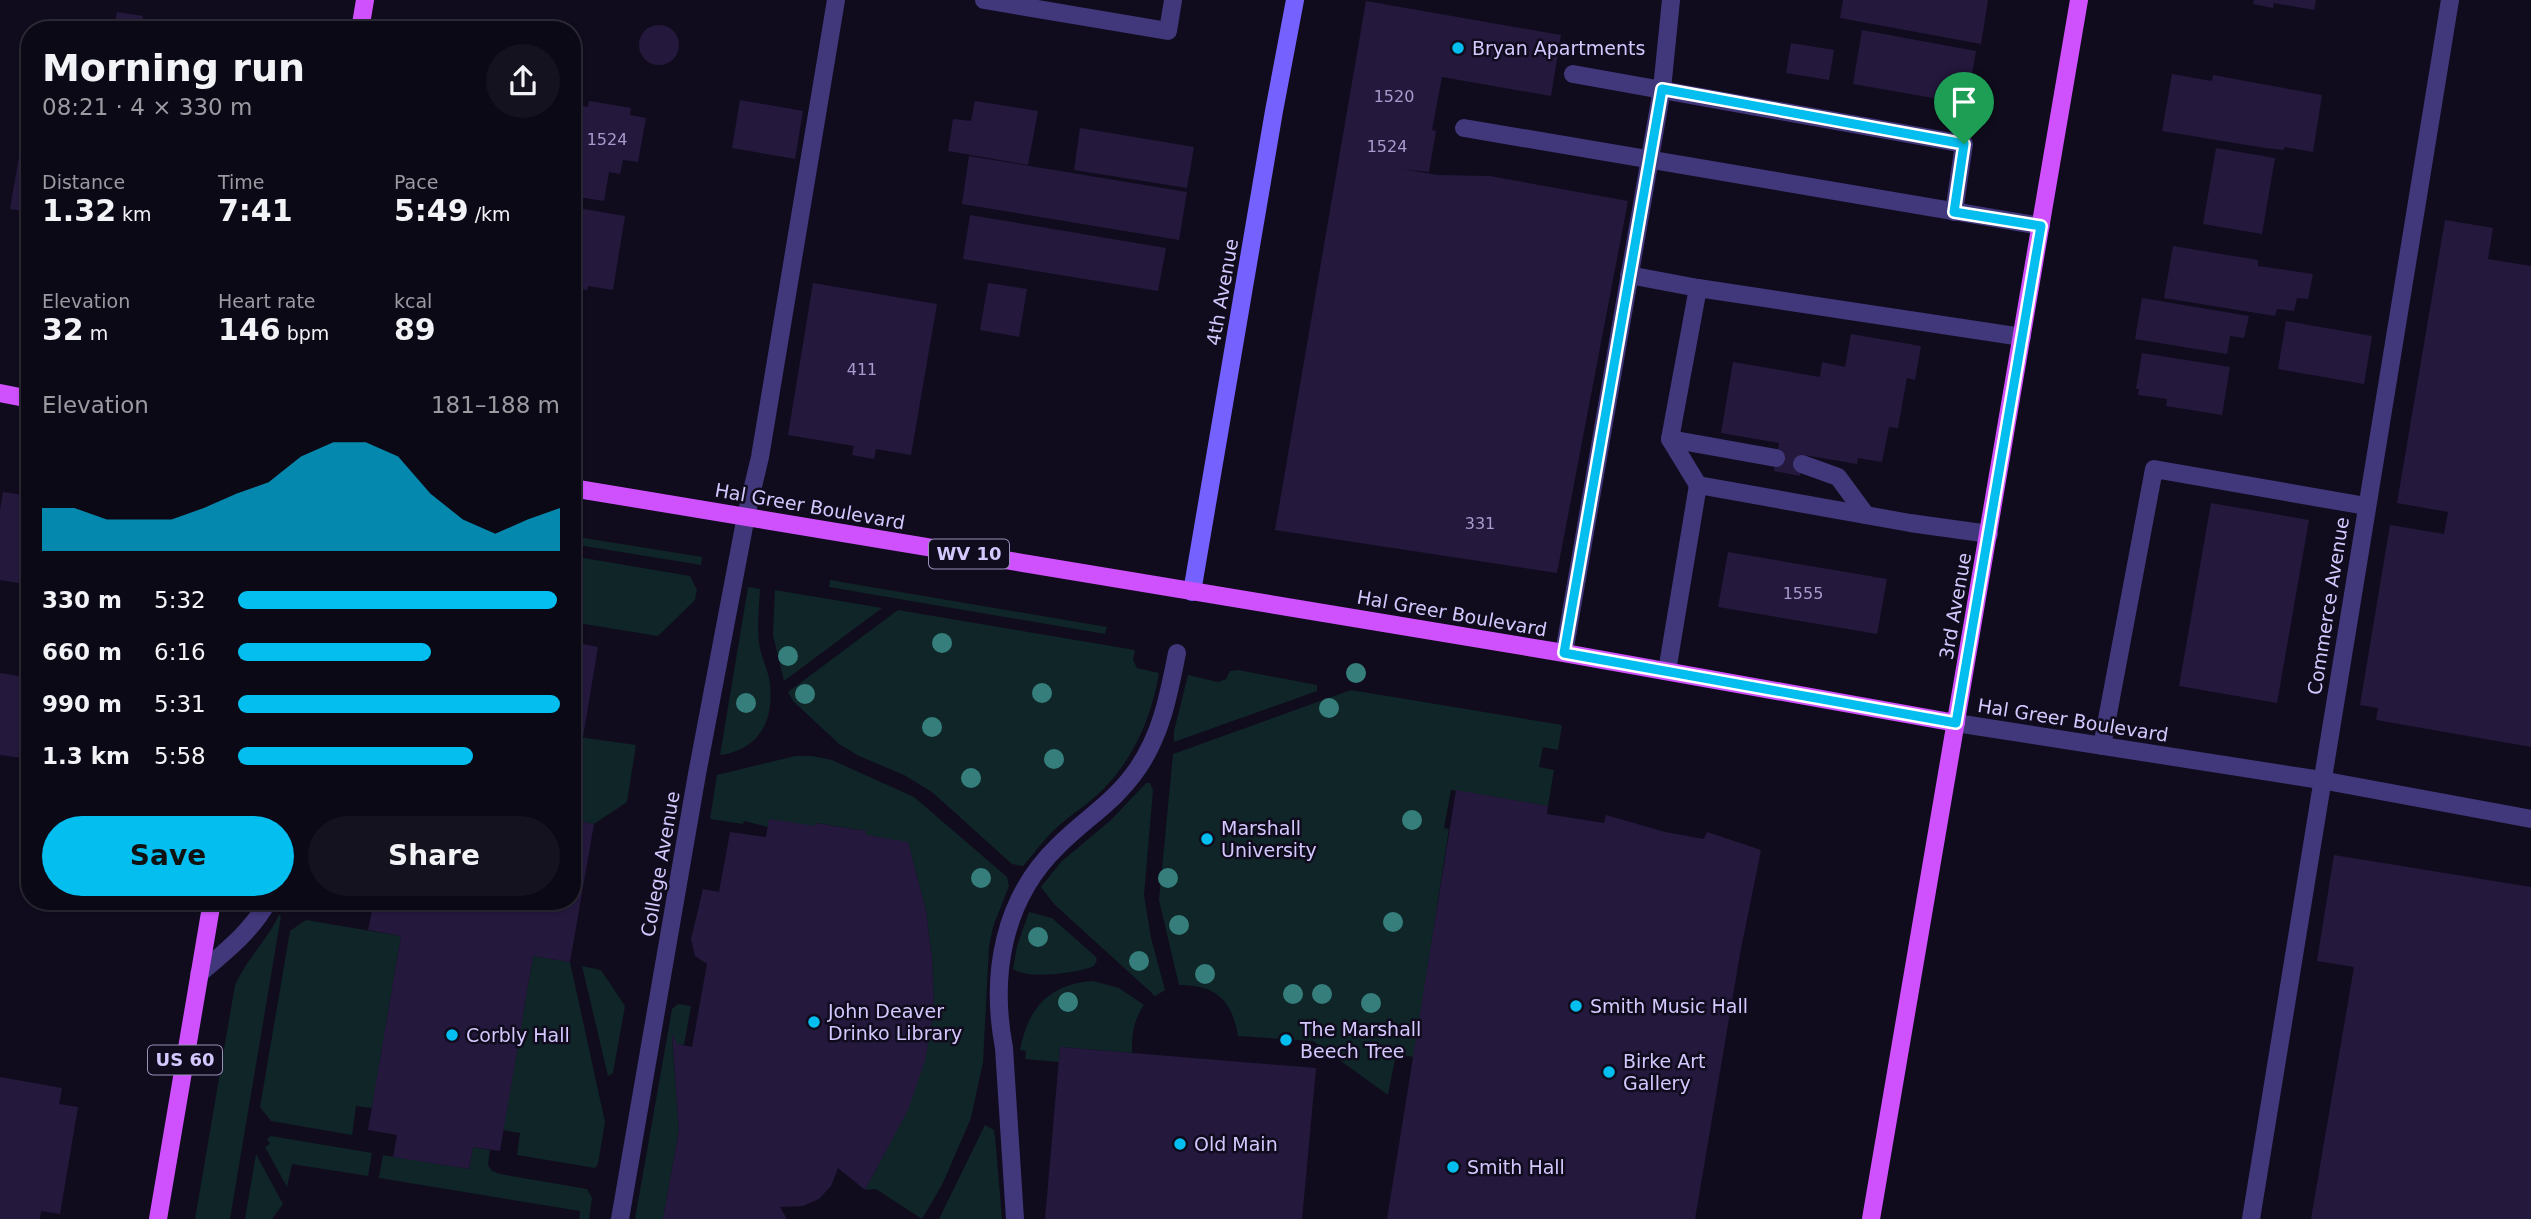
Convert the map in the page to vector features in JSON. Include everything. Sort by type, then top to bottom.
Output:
[{"type":"main road","points":[[362,21],[365,0]]},
{"type":"main road","name":"3rd Avenue","points":[[1871,1219],[2079,0]]},
{"type":"main road","points":[[0,393],[21,396]]},
{"type":"main road","name":"Hal Greer Boulevard","points":[[581,489],[1564,653],[1956,723]]},
{"type":"main road","name":"US 60","points":[[159,1219],[211,910]]},
{"type":"street","name":"College Avenue","points":[[620,1219],[697,774],[746,516],[760,457],[836,0]]},
{"type":"street","points":[[984,0],[1168,31],[1173,0]]},
{"type":"street","name":"4th Avenue","points":[[1192,592],[1295,0]]},
{"type":"street","name":"Commerce Avenue","points":[[2251,1219],[2450,0]]},
{"type":"street","points":[[1564,653],[1662,89],[1666,1]]},
{"type":"street","points":[[1573,74],[1964,144],[1954,212]]},
{"type":"street","points":[[1464,128],[2041,226]]},
{"type":"street","points":[[1629,275],[2022,337]]},
{"type":"street","points":[[1667,671],[1698,485],[1670,439],[1698,288]]},
{"type":"street","points":[[1670,439],[1776,458]]},
{"type":"street","points":[[1802,464],[1839,477],[1866,515]]},
{"type":"street","points":[[2102,746],[2154,469],[2366,506]]},
{"type":"street","points":[[1698,485],[1989,534]]},
{"type":"street","points":[[1015,1219],[999,977],[1007,928],[1016,905],[1056,847],[1120,793],[1140,766],[1161,723],[1177,653]]},
{"type":"street","name":"Hal Greer Boulevard","points":[[1956,723],[2321,780],[2531,819]]},
{"type":"street","points":[[200,975],[239,939],[263,910]]},
{"type":"green space","points":[[581,537],[702,557],[701,565],[581,545]]},
{"type":"green space","points":[[581,558],[690,576],[697,590],[695,600],[658,636],[581,623]]},
{"type":"green space","points":[[830,580],[1107,627],[1105,634],[829,587]]},
{"type":"green space","points":[[748,587],[760,589],[758,636],[769,680],[769,711],[761,732],[754,740],[733,752],[720,755]]},
{"type":"green space","points":[[775,590],[882,608],[784,681],[773,635]]},
{"type":"green space","points":[[898,610],[1135,650],[1133,660],[1137,668],[1159,673],[1142,732],[1118,772],[1098,795],[1052,832],[1023,866],[1012,864],[932,792],[904,775],[859,756],[839,744],[793,701],[788,692]]},
{"type":"green space","points":[[1238,670],[1317,685],[1317,691],[1174,742],[1174,731],[1188,675],[1218,682],[1226,679],[1230,671]]},
{"type":"green space","points":[[1351,690],[1562,725],[1558,750],[1543,747],[1539,767],[1554,770],[1548,806],[1451,790],[1444,828],[1449,829],[1414,1057],[1396,1054],[1388,1095],[1313,1041],[1238,1036],[1231,1013],[1220,997],[1203,988],[1179,985],[1159,900],[1173,754]]},
{"type":"green space","points":[[581,737],[636,745],[627,802],[594,824],[581,822]]},
{"type":"green space","points":[[795,756],[832,760],[914,797],[1007,877],[1009,886],[993,927],[989,947],[983,1062],[971,1118],[942,1185],[922,1219],[876,1189],[865,1190],[908,1109],[934,1010],[932,959],[926,911],[908,843],[866,835],[866,831],[816,823],[815,826],[768,827],[744,821],[743,824],[710,819],[717,775]]},
{"type":"green space","points":[[1146,783],[1150,783],[1153,790],[1144,895],[1151,938],[1165,990],[1155,996],[1054,904],[1041,887],[1061,862],[1111,820]]},
{"type":"green space","points":[[1029,912],[1052,918],[1095,956],[1097,960],[1094,966],[1041,975],[1013,969],[1017,946]]},
{"type":"green space","points":[[279,915],[281,916],[230,1219],[195,1219],[235,985]]},
{"type":"green space","points":[[306,920],[401,936],[372,1108],[356,1106],[352,1135],[271,1121],[260,1107],[290,931]]},
{"type":"green space","points":[[533,956],[570,962],[605,1122],[595,1168],[517,1155],[520,1133],[503,1130]]},
{"type":"green space","points":[[582,966],[601,970],[625,1006],[613,1073],[608,1076]]},
{"type":"green space","points":[[1093,981],[1119,988],[1144,1005],[1134,1028],[1132,1053],[1060,1047],[1059,1062],[1025,1059],[1026,1051],[1020,1050],[1024,1035],[1035,1011],[1043,1001],[1064,987]]},
{"type":"green space","points":[[678,1004],[691,1006],[684,1045],[677,1044],[672,1036],[679,1130],[663,1219],[635,1219],[672,1009]]},
{"type":"green space","points":[[985,1125],[994,1130],[1002,1219],[939,1219]]},
{"type":"green space","points":[[271,1136],[372,1153],[368,1176],[292,1164],[287,1187],[265,1147],[270,1144],[267,1139]]},
{"type":"green space","points":[[473,1147],[490,1150],[488,1165],[492,1171],[500,1174],[587,1189],[592,1198],[589,1219],[579,1219],[580,1211],[379,1178],[383,1155],[469,1169]]},
{"type":"green space","points":[[256,1154],[283,1204],[272,1219],[245,1219]]},
{"type":"building","points":[[1843,0],[1988,0],[1981,44],[1840,18]]},
{"type":"building","points":[[2254,0],[2316,0],[2314,10],[2274,3],[2273,8],[2253,4]]},
{"type":"building","points":[[1366,1],[1561,35],[1551,96],[1442,77],[1432,130],[1436,131],[1429,172],[1401,169],[1438,175],[1490,176],[1628,201],[1557,573],[1275,530]]},
{"type":"building","points":[[117,12],[143,16],[142,21],[116,21]]},
{"type":"building","points":[[659,25],[673,31],[679,45],[673,59],[659,65],[645,59],[639,45],[645,31]]},
{"type":"building","points":[[1862,30],[1976,51],[1967,104],[1853,84]]},
{"type":"building","points":[[1791,43],[1834,50],[1829,80],[1786,73]]},
{"type":"building","points":[[2172,74],[2212,81],[2213,75],[2322,95],[2313,152],[2284,147],[2284,150],[2265,148],[2162,131]]},
{"type":"building","points":[[740,100],[803,111],[795,159],[732,148]]},
{"type":"building","points":[[589,101],[631,108],[630,115],[646,118],[638,162],[623,160],[620,174],[609,172],[604,201],[581,197],[581,106],[588,107]]},
{"type":"building","points":[[975,101],[1038,111],[1028,165],[948,151],[953,119],[971,121]]},
{"type":"building","points":[[1080,128],[1194,147],[1187,188],[1074,170]]},
{"type":"building","points":[[2216,148],[2275,158],[2262,234],[2203,224]]},
{"type":"building","points":[[20,151],[21,151],[21,211],[10,209]]},
{"type":"building","points":[[969,156],[1187,192],[1179,240],[962,204]]},
{"type":"building","points":[[581,209],[625,216],[613,290],[588,286],[587,290],[581,289]]},
{"type":"building","points":[[970,215],[1166,248],[1158,291],[963,259]]},
{"type":"building","points":[[2445,220],[2493,228],[2488,259],[2531,266],[2531,747],[2376,720],[2378,708],[2360,705],[2390,525],[2444,534],[2448,512],[2397,503]]},
{"type":"building","points":[[2173,246],[2258,260],[2258,266],[2313,274],[2308,299],[2297,298],[2294,311],[2277,309],[2275,316],[2164,298]]},
{"type":"building","points":[[813,283],[937,304],[911,455],[876,449],[874,459],[852,455],[854,446],[788,435]]},
{"type":"building","points":[[988,283],[1027,289],[1019,337],[980,330]]},
{"type":"building","points":[[2142,298],[2249,316],[2244,338],[2230,336],[2227,354],[2135,339]]},
{"type":"building","points":[[2286,321],[2372,336],[2364,384],[2278,369]]},
{"type":"building","points":[[1851,334],[1921,346],[1915,380],[1907,378],[1898,428],[1889,427],[1882,462],[1858,458],[1857,464],[1804,455],[1800,476],[1774,471],[1779,443],[1721,433],[1733,362],[1820,377],[1822,362],[1845,367]]},
{"type":"building","points":[[2142,353],[2230,367],[2222,415],[2166,406],[2167,399],[2138,395],[2139,389],[2136,389]]},
{"type":"building","points":[[3,492],[21,495],[21,584],[0,580],[0,510]]},
{"type":"building","points":[[2211,503],[2309,520],[2277,703],[2179,686]]},
{"type":"building","points":[[1728,552],[1887,579],[1877,634],[1718,607]]},
{"type":"building","points":[[581,644],[598,647],[581,737]]},
{"type":"building","points":[[0,673],[21,676],[21,758],[0,755]]},
{"type":"building","name":"Smith Music Hall","points":[[1456,790],[1548,806],[1547,814],[1604,823],[1606,815],[1665,832],[1704,839],[1707,832],[1761,850],[1740,954],[1695,1219],[1387,1219]]},
{"type":"building","name":"John Deaver Drinko Library","points":[[769,819],[866,831],[866,835],[908,842],[926,911],[932,959],[934,1010],[925,1061],[908,1110],[865,1190],[838,1168],[831,1186],[819,1199],[803,1206],[780,1207],[787,1219],[663,1219],[679,1130],[672,1033],[677,1044],[692,1047],[707,964],[695,956],[691,939],[703,889],[719,892],[730,832],[766,837]]},
{"type":"building","name":"Corbly Hall","points":[[581,822],[594,824],[581,899]]},
{"type":"building","points":[[2334,855],[2531,887],[2531,1219],[2311,1219],[2354,967],[2317,961]]},
{"type":"building","name":"Corbly Hall","points":[[372,910],[579,910],[570,962],[533,956],[500,1151],[473,1147],[469,1169],[393,1157],[397,1135],[368,1130],[401,936],[368,930]]},
{"type":"building","name":"Old Main","points":[[1060,1047],[1316,1068],[1302,1219],[1045,1219]]},
{"type":"building","points":[[0,1077],[62,1088],[59,1104],[78,1107],[60,1214],[41,1211],[40,1219],[0,1219]]},
{"type":"place","name":"Bryan Apartments","points":[[1458,48]]},
{"type":"place","name":"Marshall University","points":[[1207,839]]},
{"type":"place","name":"Smith Music Hall","points":[[1576,1006]]},
{"type":"place","name":"John Deaver Drinko Library","points":[[814,1022]]},
{"type":"place","name":"Corbly Hall","points":[[452,1035]]},
{"type":"place","name":"The Marshall Beech Tree","points":[[1286,1040]]},
{"type":"place","name":"Birke Art Gallery","points":[[1609,1072]]},
{"type":"place","name":"Old Main","points":[[1180,1144]]},
{"type":"place","name":"Smith Hall","points":[[1453,1167]]},
{"type":"route","points":[[1662,89],[1964,144],[1954,212],[2041,226],[1956,723],[1564,653],[1662,89]]}]
